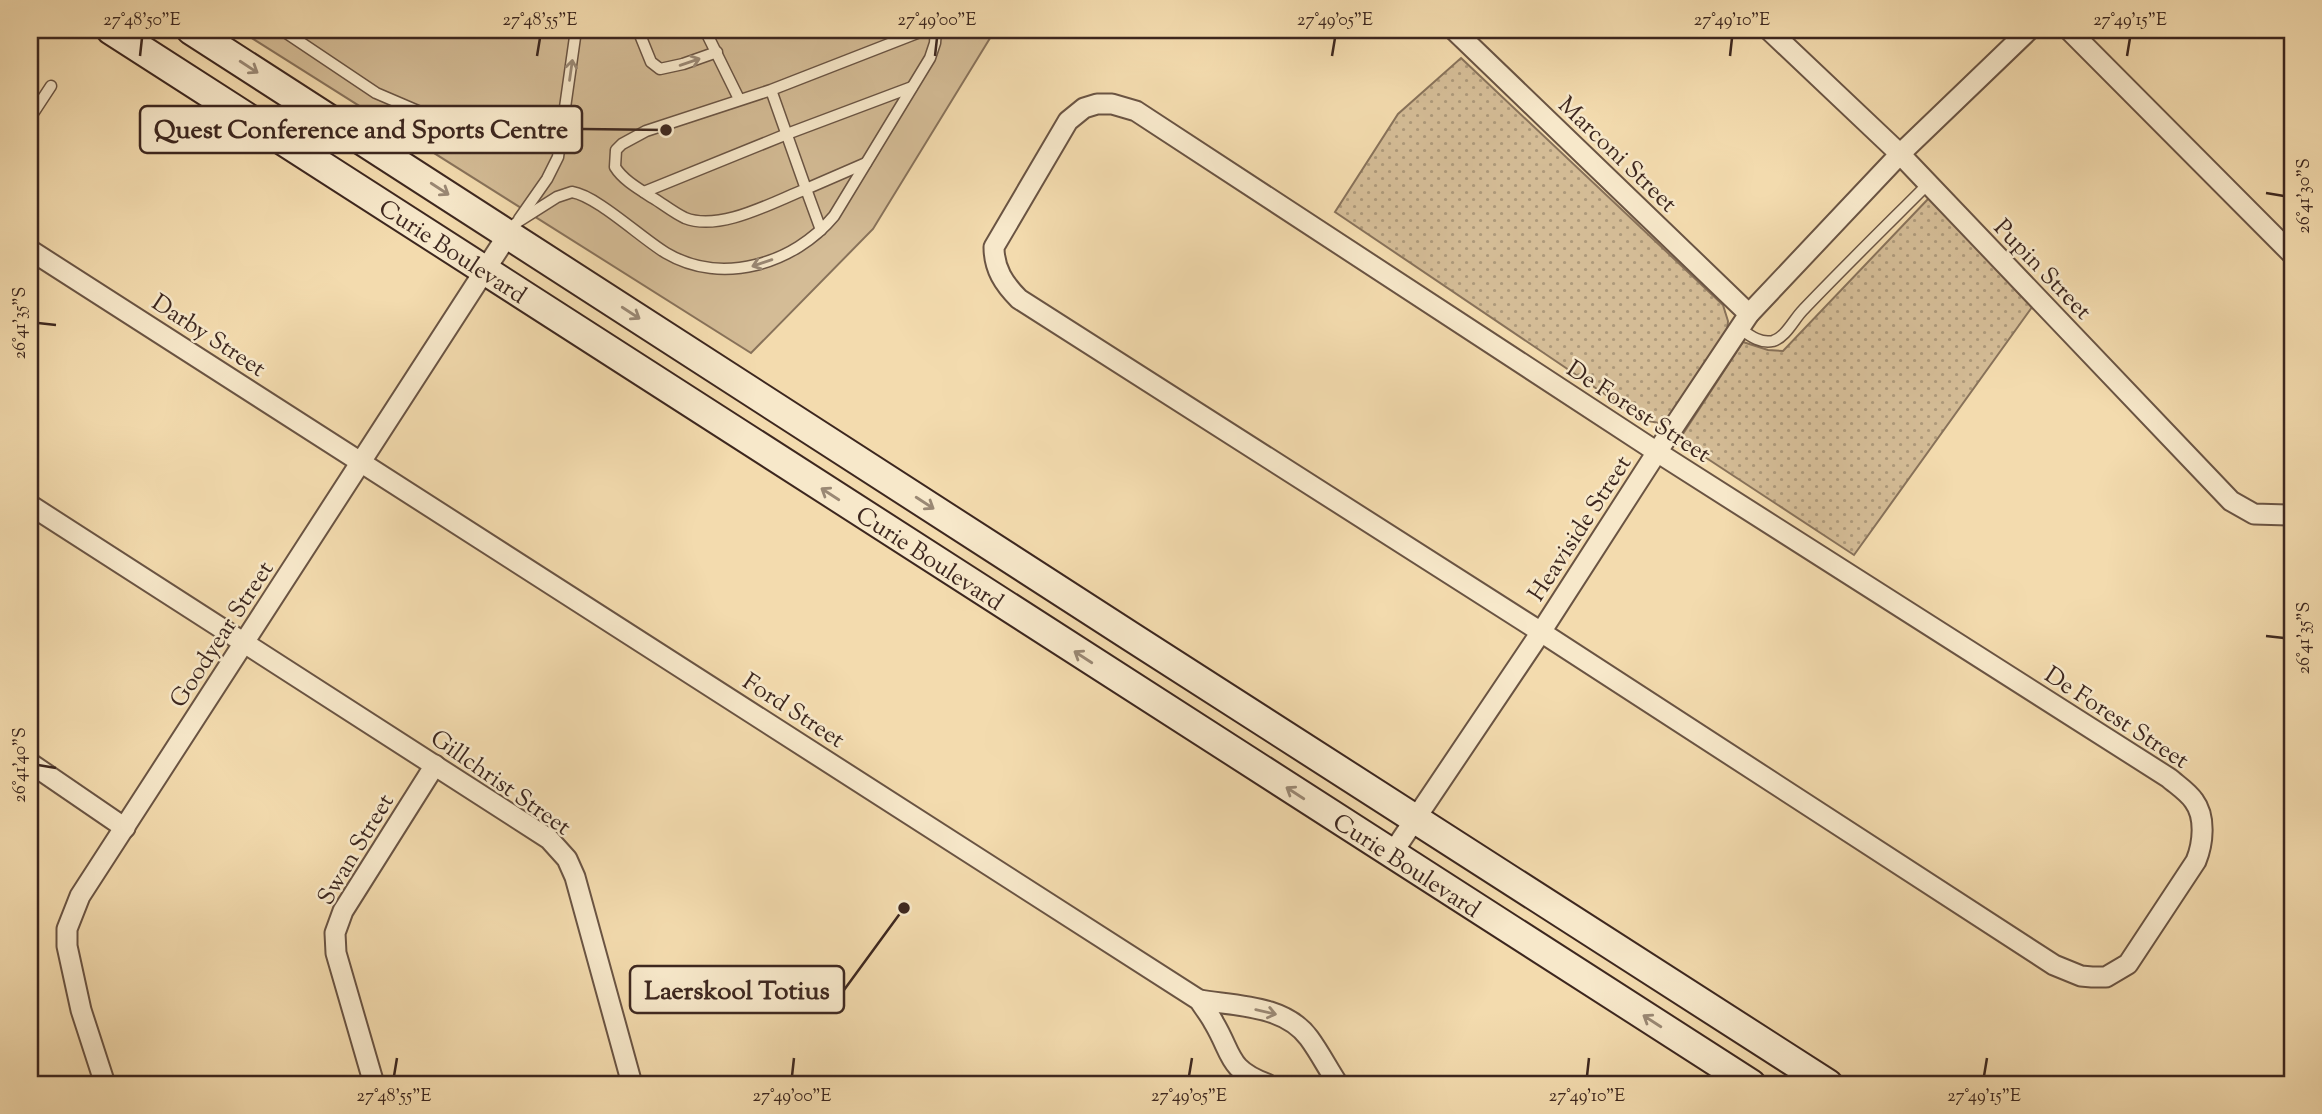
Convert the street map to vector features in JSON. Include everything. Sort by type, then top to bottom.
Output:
[{"type":"street","name":"Curie Boulevard","points":[[111,30],[1751,1084]]},
{"type":"street","name":"Curie Boulevard","points":[[191,30],[512,228],[721,372],[1134,637],[1414,821],[1828,1084]]},
{"type":"street","name":"Marconi Street","points":[[1454,30],[1744,321]]},
{"type":"street","name":"Pupin Street","points":[[1769,30],[1899,154],[2231,501],[2254,514],[2292,515]]},
{"type":"street","name":"Heaviside Street","points":[[1391,855],[1541,632],[1744,321],[1899,154],[2029,30]]},
{"type":"street","points":[[2069,30],[2292,254]]},
{"type":"street","name":"De Forest Street","points":[[1097,104],[1112,104],[1136,111],[1657,452],[2169,778],[2194,801],[2200,811],[2202,838],[2196,861],[2128,964],[2106,977],[2081,976],[2043,957],[1019,299],[1001,278],[994,247],[1068,121],[1084,108],[1097,104]]},
{"type":"street","name":"Goodyear Street","points":[[105,1084],[81,1010],[67,946],[67,929],[80,896],[512,228]]},
{"type":"street","name":"Darby Street","points":[[30,250],[362,463]]},
{"type":"street","points":[[699,409],[721,372]]},
{"type":"street","name":"Ford Street","points":[[362,463],[1199,1000],[1215,1024],[1226,1053],[1236,1066],[1247,1076],[1266,1084]]},
{"type":"street","points":[[30,505],[244,642]]},
{"type":"street","points":[[1113,676],[1134,637]]},
{"type":"street","name":"Gillchrist Street","points":[[244,642],[549,839],[567,859],[584,903],[632,1084]]},
{"type":"street","points":[[30,762],[125,828]]},
{"type":"street","name":"Swan Street","points":[[374,1084],[336,953],[335,933],[349,900],[435,765]]},
{"type":"street","name":"Ford Street","points":[[1199,1000],[1264,1010],[1291,1020],[1308,1037],[1338,1084]]},
{"type":"street","points":[[1689,1045],[1712,1010]]},
{"type":"lane","points":[[282,30],[376,93],[453,126],[561,141]]},
{"type":"lane","points":[[512,228],[556,165],[576,30]]},
{"type":"lane","points":[[638,30],[650,62],[660,69],[717,52]]},
{"type":"lane","points":[[705,30],[740,99]]},
{"type":"lane","points":[[866,163],[729,219],[708,221],[695,221],[684,217],[627,181],[615,167],[616,150],[646,131],[771,90],[925,30]]},
{"type":"lane","points":[[512,228],[565,193],[579,193],[685,263],[723,270],[741,269],[766,262],[805,243],[834,216],[930,58],[936,30]]},
{"type":"lane","points":[[30,118],[51,86]]},
{"type":"lane","points":[[644,192],[912,87]]},
{"type":"lane","points":[[771,90],[821,230]]},
{"type":"lane","points":[[1744,321],[1755,339],[1769,342],[1782,336],[1801,312],[1928,184]]},
{"type":"shaded area","points":[[239,30],[995,30],[873,229],[751,353]]},
{"type":"shaded area","points":[[1461,58],[1723,305],[1728,321],[1727,332],[1672,418],[1659,423],[1643,420],[1335,212],[1398,114]]},
{"type":"shaded area","points":[[1929,198],[2035,303],[1854,555],[1679,440],[1743,342],[1768,350],[1783,351]]},
{"type":"place","name":"Quest Conference and Sports Centre","points":[[666,130]]},
{"type":"place","name":"Laerskool Totius","points":[[904,908]]}]
